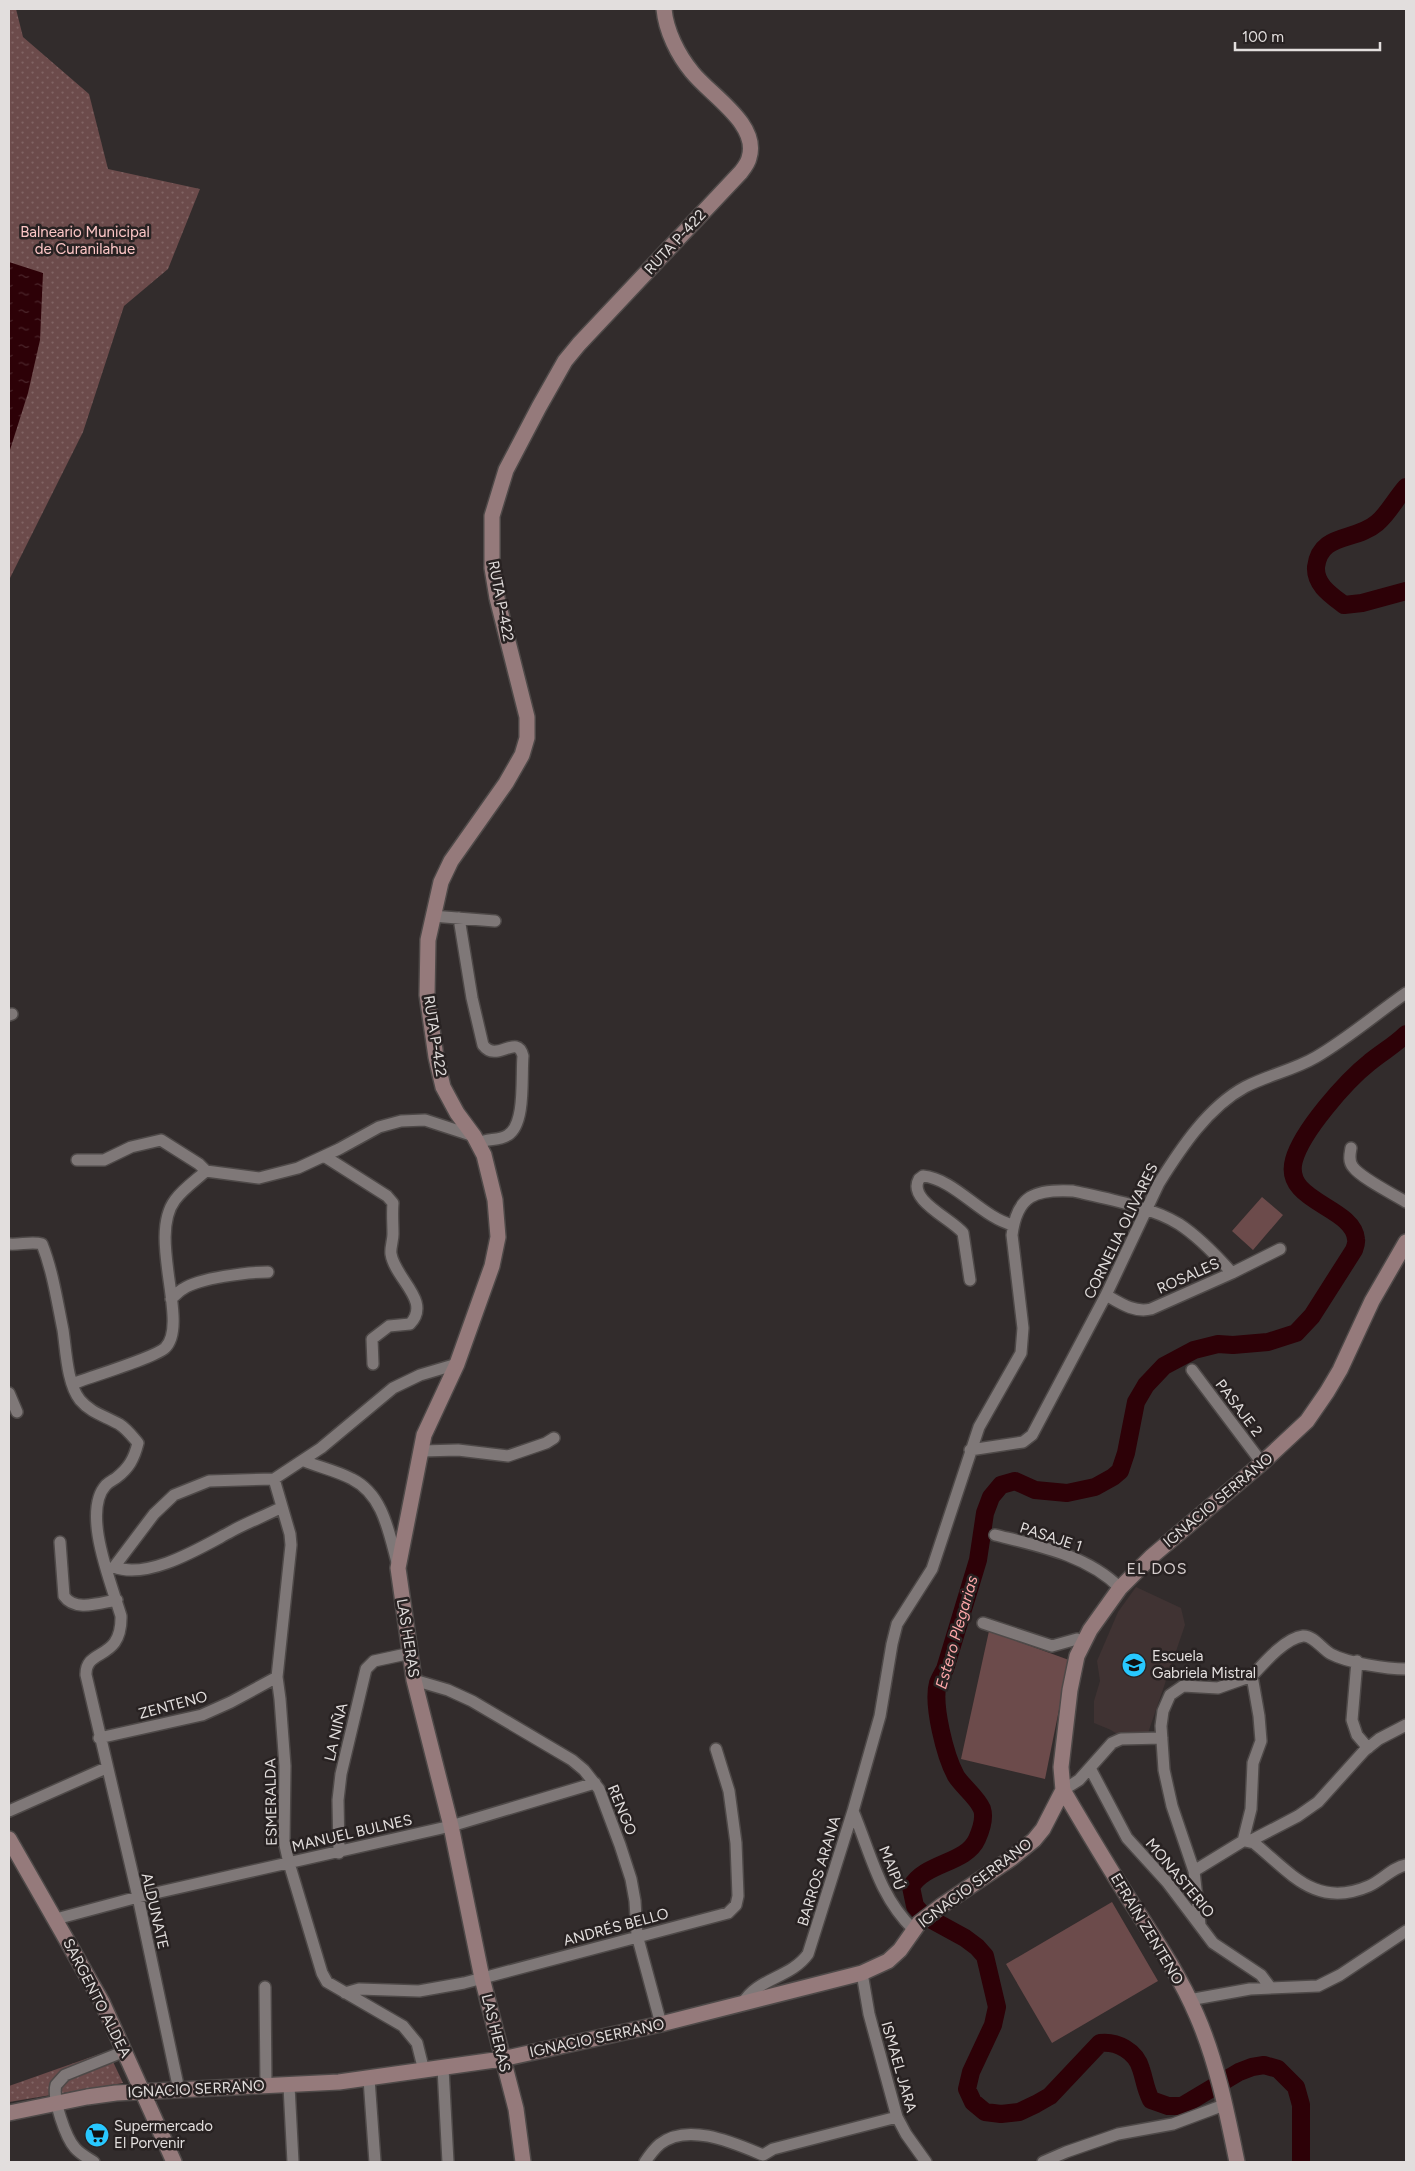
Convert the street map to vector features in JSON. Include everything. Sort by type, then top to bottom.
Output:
[{"type":"street","name":"RUTA P-422","points":[[473,1134],[443,1087],[430,1028],[427,995],[428,940],[441,882],[451,861],[506,783],[522,755],[527,738],[527,717],[497,598],[492,568],[492,516],[506,470],[539,407],[574,349],[599,320],[660,259],[741,172],[749,158],[751,143],[746,128],[692,72],[670,33],[664,9]]},
{"type":"street","points":[[432,916],[495,921]]},
{"type":"street","points":[[77,1160],[104,1160],[131,1146],[161,1140],[199,1164],[206,1171],[259,1178],[298,1168],[380,1127],[401,1121],[425,1120],[486,1139],[504,1138],[516,1128],[521,1100],[523,1056],[521,1050],[516,1047],[510,1046],[495,1052],[488,1050],[483,1045],[474,1006],[459,918]]},
{"type":"street","name":"CORNELIA OLIVARES","points":[[970,1450],[1023,1442],[1032,1435],[1106,1296],[1145,1210],[1170,1166],[1210,1114],[1224,1101],[1247,1086],[1315,1058],[1406,993]]},
{"type":"street","name":"LAS HERAS","points":[[473,1134],[484,1155],[491,1179],[498,1237],[492,1266],[457,1364],[424,1435],[398,1568],[414,1680],[450,1826],[482,1978],[519,2124],[523,2162]]},
{"type":"street","points":[[1351,1148],[1349,1158],[1352,1166],[1406,1202]]},
{"type":"street","points":[[324,1156],[387,1196],[393,1203],[391,1253],[398,1273],[414,1295],[418,1306],[416,1318],[410,1324],[389,1326],[372,1340],[373,1364]]},
{"type":"street","points":[[72,1384],[164,1350],[173,1334],[171,1299],[165,1262],[168,1218],[174,1200],[206,1171]]},
{"type":"street","points":[[970,1280],[966,1240],[963,1234],[921,1198],[917,1190],[919,1179],[923,1176],[934,1178],[1000,1220],[1014,1225],[1018,1210],[1029,1196],[1058,1190],[1072,1191],[1145,1210],[1163,1216],[1185,1228],[1211,1250],[1232,1274]]},
{"type":"street","name":"BARROS ARANA","points":[[743,2003],[754,1990],[794,1969],[808,1954],[880,1716],[897,1624],[932,1569],[943,1541],[970,1450],[984,1415],[1019,1359],[1022,1347],[1022,1328],[1013,1246],[1014,1225]]},
{"type":"street","points":[[9,1244],[20,1245],[36,1242],[42,1244],[50,1265],[72,1384],[79,1399],[98,1415],[118,1424],[130,1433],[138,1443],[135,1457],[127,1469],[106,1485],[99,1499],[96,1523],[103,1558],[111,1568],[116,1600],[75,1606],[68,1602],[64,1596],[60,1542]]},
{"type":"street","name":"IGNACIO SERRANO","points":[[9,2113],[88,2097],[144,2091],[289,2086],[369,2079],[502,2059],[661,2024],[862,1973],[888,1961],[900,1950],[916,1926],[941,1906],[1012,1858],[1034,1840],[1052,1814],[1063,1790],[1062,1767],[1065,1719],[1073,1671],[1083,1643],[1100,1615],[1120,1588],[1175,1535],[1296,1433],[1328,1392],[1372,1301],[1406,1242]]},
{"type":"street","name":"ROSALES","points":[[1106,1296],[1133,1309],[1146,1310],[1232,1274],[1280,1249]]},
{"type":"street","points":[[171,1299],[183,1289],[195,1283],[248,1272],[268,1272]]},
{"type":"street","points":[[111,1568],[154,1514],[174,1495],[209,1481],[274,1479],[304,1461],[393,1388],[420,1376],[457,1364]]},
{"type":"street","name":"PASAJE 2","points":[[1192,1370],[1262,1463]]},
{"type":"street","points":[[9,1393],[16,1412]]},
{"type":"street","points":[[422,1451],[458,1450],[508,1456],[546,1443],[554,1438]]},
{"type":"street","points":[[304,1461],[352,1479],[372,1494],[383,1512],[398,1568]]},
{"type":"street","name":"ESMERALDA","points":[[274,1479],[290,1534],[291,1545],[277,1677],[285,1766],[283,1829],[289,1863],[322,1973],[330,1985],[398,2022],[408,2031],[419,2048],[424,2071]]},
{"type":"street","points":[[111,1568],[124,1571],[162,1564],[194,1552],[282,1507]]},
{"type":"street","name":"PASAJE 1","points":[[995,1535],[1066,1555],[1091,1567],[1120,1588]]},
{"type":"street","name":"ALDUNATE","points":[[116,1600],[121,1616],[118,1638],[112,1648],[89,1661],[86,1666],[99,1738],[138,1898],[179,2090]]},
{"type":"street","points":[[984,1623],[1052,1646],[1077,1639],[1083,1643]]},
{"type":"street","points":[[1200,1926],[1194,1871],[1168,1791],[1164,1770],[1163,1711],[1170,1695],[1183,1686],[1218,1688],[1252,1676],[1287,1643],[1303,1636],[1311,1638],[1331,1654],[1387,1667],[1406,1669]]},
{"type":"street","name":"LA NIÑA","points":[[339,1853],[338,1800],[341,1774],[366,1669],[374,1660],[411,1653]]},
{"type":"street","points":[[1357,1661],[1352,1720],[1357,1735],[1368,1748]]},
{"type":"street","points":[[1247,1841],[1251,1809],[1253,1763],[1261,1741],[1252,1676]]},
{"type":"street","name":"ZENTENO","points":[[99,1738],[202,1715],[231,1702],[277,1677]]},
{"type":"street","name":"RENGO","points":[[414,1680],[448,1690],[489,1710],[572,1760],[595,1783],[604,1801],[631,1879],[635,1901],[637,1936],[661,2024]]},
{"type":"street","points":[[1194,1871],[1247,1841],[1298,1816],[1318,1802],[1368,1748],[1406,1724]]},
{"type":"street","points":[[1063,1790],[1079,1780],[1107,1748],[1120,1739],[1162,1738]]},
{"type":"street","name":"ANDRÉS BELLO","points":[[345,1993],[359,1989],[419,1991],[482,1978],[728,1913],[736,1905],[738,1896],[734,1816],[729,1790],[716,1749]]},
{"type":"street","points":[[9,1811],[106,1768]]},
{"type":"street","name":"MONASTERIO","points":[[1090,1768],[1127,1838],[1167,1882],[1213,1943],[1261,1975],[1270,1987]]},
{"type":"street","name":"MANUEL BULNES","points":[[56,1920],[138,1898],[450,1826],[595,1783]]},
{"type":"street","name":"EFRAÍN ZENTENO","points":[[1063,1790],[1124,1891],[1173,1966],[1197,2016],[1217,2071],[1237,2162]]},
{"type":"street","name":"MAIPÚ","points":[[853,1810],[885,1894],[898,1914],[916,1926]]},
{"type":"street","name":"SARGENTO ALDEA","points":[[9,1839],[94,1987],[144,2091],[174,2162]]},
{"type":"street","points":[[1247,1841],[1297,1881],[1324,1893],[1354,1891],[1369,1886],[1406,1865]]},
{"type":"street","points":[[1189,2000],[1228,1992],[1270,1987],[1318,1986],[1326,1984],[1406,1931]]},
{"type":"street","name":"ISMAEL JARA","points":[[862,1973],[868,2014],[897,2117],[906,2134],[926,2162]]},
{"type":"street","points":[[266,1988],[266,2086]]},
{"type":"street","points":[[94,2162],[78,2151],[71,2143],[54,2090],[61,2078],[125,2051]]},
{"type":"street","points":[[442,2068],[448,2162]]},
{"type":"street","points":[[369,2079],[375,2162]]},
{"type":"street","points":[[289,2086],[293,2162]]},
{"type":"street","points":[[1043,2162],[1118,2134],[1173,2124],[1224,2105]]},
{"type":"street","points":[[645,2162],[660,2144],[672,2137],[682,2135],[721,2138],[764,2158],[772,2149],[897,2117]]},
{"type":"shaded area","name":"Escuela Gabriela Mistral","points":[[1136,1587],[1181,1608],[1185,1625],[1148,1733],[1120,1736],[1094,1723],[1094,1701],[1100,1681],[1097,1661],[1118,1612]]},
{"type":"green space","name":"Balneario Municipal de Curanilahue","points":[[9,9],[16,9],[23,37],[89,94],[108,169],[200,189],[168,269],[124,306],[83,432],[9,580]]},
{"type":"green space","points":[[1262,1197],[1283,1215],[1253,1250],[1232,1231]]},
{"type":"green space","points":[[989,1631],[1069,1660],[1045,1779],[961,1759]]},
{"type":"green space","points":[[1112,1902],[1158,1981],[1052,2043],[1006,1964]]},
{"type":"green space","points":[[108,2051],[123,2083],[9,2102],[9,2086]]},
{"type":"water","points":[[9,262],[43,273],[40,340],[28,393],[9,453]]},
{"type":"waterway","name":"Estero Plegarias","points":[[1406,487],[1377,523],[1368,529],[1340,539],[1324,548],[1319,556],[1316,567],[1316,573],[1321,584],[1344,605],[1362,603],[1406,591]]},
{"type":"waterway","name":"Estero Plegarias","points":[[1301,2162],[1301,2105],[1296,2087],[1278,2069],[1264,2065],[1239,2072],[1182,2106],[1168,2106],[1151,2100],[1138,2063],[1130,2052],[1113,2044],[1100,2043],[1050,2096],[1019,2112],[1001,2114],[985,2112],[973,2102],[967,2089],[971,2072],[993,2025],[997,2007],[985,1956],[965,1938],[923,1915],[915,1906],[911,1887],[926,1872],[955,1859],[972,1847],[982,1824],[982,1809],[977,1800],[956,1776],[948,1756],[938,1716],[937,1692],[938,1683],[945,1669],[978,1560],[985,1513],[991,1497],[1001,1485],[1015,1481],[1035,1490],[1067,1493],[1095,1487],[1113,1477],[1120,1471],[1126,1453],[1136,1402],[1146,1385],[1164,1366],[1194,1350],[1218,1344],[1233,1345],[1268,1342],[1296,1333],[1312,1316],[1354,1250],[1356,1240],[1352,1228],[1343,1219],[1308,1195],[1298,1185],[1293,1174],[1294,1160],[1315,1121],[1349,1081],[1406,1034]]},
{"type":"place","name":"Escuela Gabriela Mistral","points":[[1134,1665]]},
{"type":"place","name":"Supermercado El Porvenir","points":[[97,2135]]},
{"type":"district","name":"EL DOS","points":[[1157,1568]]}]
